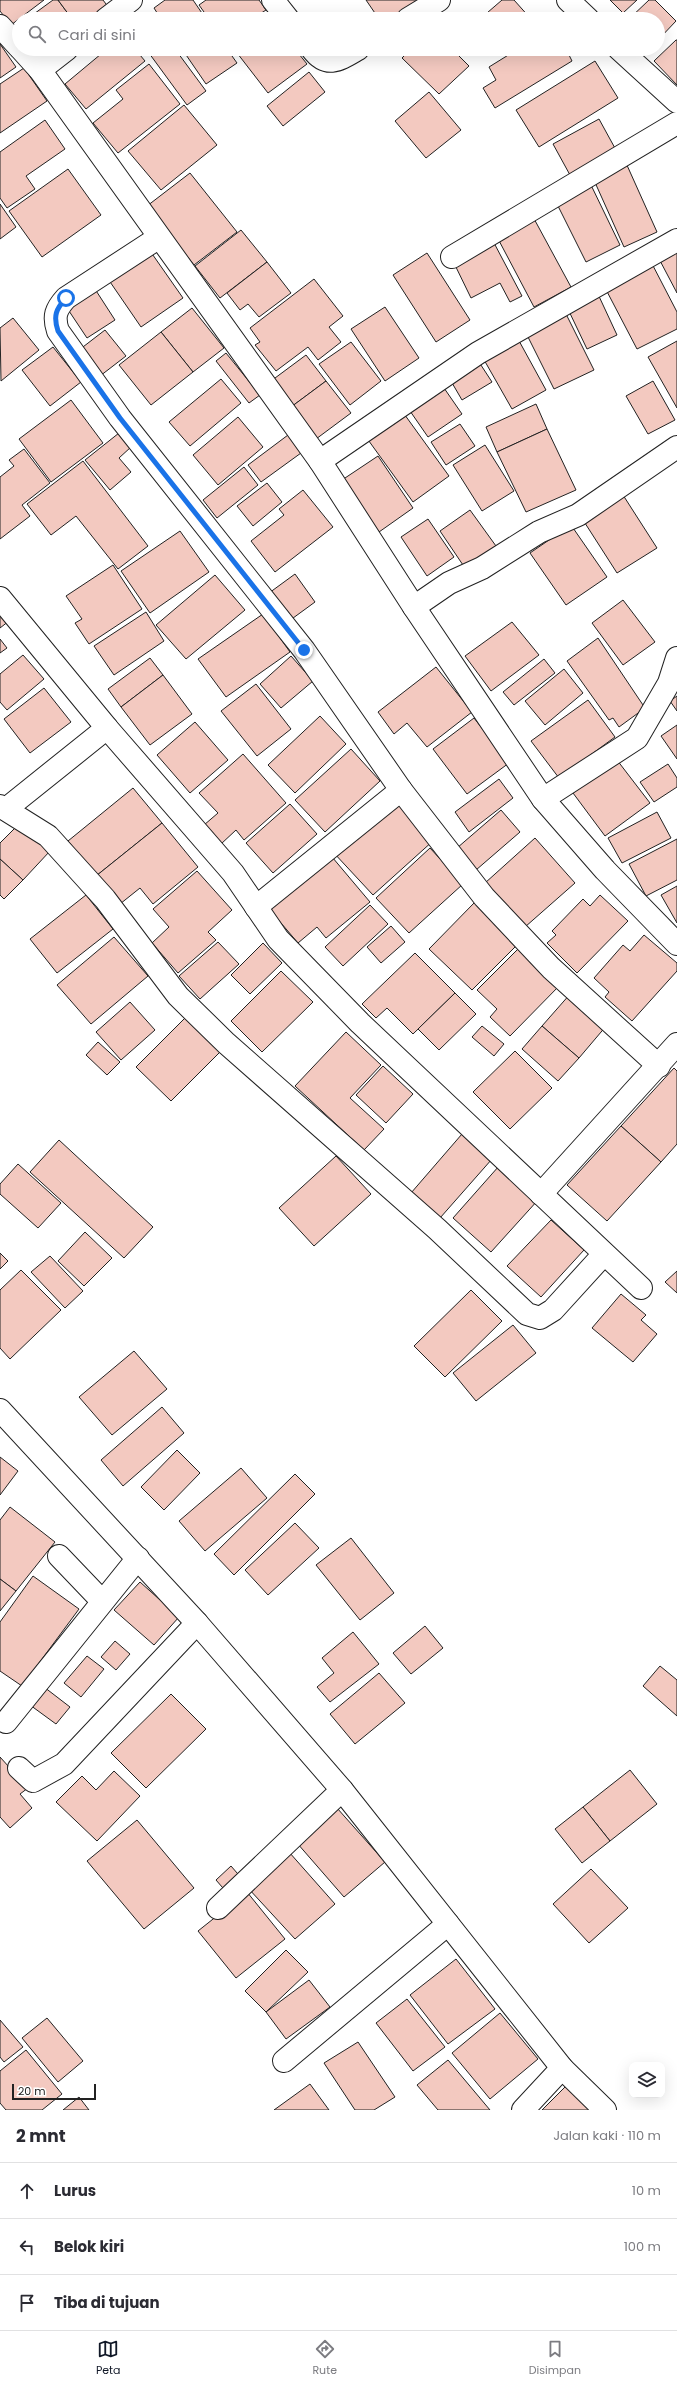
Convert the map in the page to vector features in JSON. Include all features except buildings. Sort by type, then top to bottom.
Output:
[{"type":"street","points":[[115,12],[131,0]]},
{"type":"street","points":[[273,0],[282,12]]},
{"type":"street","points":[[420,12],[440,0]]},
{"type":"street","points":[[568,0],[581,12]]},
{"type":"street","points":[[0,26],[12,39]]},
{"type":"street","points":[[27,56],[40,70],[158,238],[320,461],[414,607],[543,800],[605,870],[677,944]]},
{"type":"street","points":[[40,70],[58,56]]},
{"type":"street","points":[[317,56],[319,58],[332,61],[346,56]]},
{"type":"street","points":[[627,56],[677,102]]},
{"type":"street","points":[[452,257],[677,122]]},
{"type":"street","points":[[158,238],[66,298],[57,308],[54,320],[58,331],[120,418],[304,650],[401,790],[484,898],[551,968],[659,1066]]},
{"type":"street","points":[[320,461],[478,353],[677,240]]},
{"type":"street","points":[[414,607],[449,583],[482,568],[539,532],[578,515],[677,447]]},
{"type":"street","points":[[0,598],[107,728],[233,873],[278,939],[360,1023],[641,1288]]},
{"type":"street","points":[[543,800],[637,738],[669,683],[677,658]]},
{"type":"street","points":[[107,728],[3,808],[48,836],[105,899],[178,996],[221,1038],[437,1229],[527,1314],[540,1318],[554,1310],[604,1254]]},
{"type":"street","points":[[256,907],[401,790]]},
{"type":"street","points":[[541,1194],[659,1066],[677,1044]]},
{"type":"street","points":[[0,1410],[197,1622],[342,1790],[562,2068],[605,2110]]},
{"type":"street","points":[[59,1556],[102,1601]]},
{"type":"street","points":[[6,1722],[138,1558]]},
{"type":"street","points":[[19,1768],[33,1781],[64,1764],[197,1622]]},
{"type":"street","points":[[218,1908],[342,1790]]},
{"type":"street","points":[[284,2062],[448,1924]]},
{"type":"street","points":[[523,2110],[562,2068]]},
{"type":"route","points":[[66,298],[57,308],[54,320],[58,331],[120,418],[304,650]]}]
